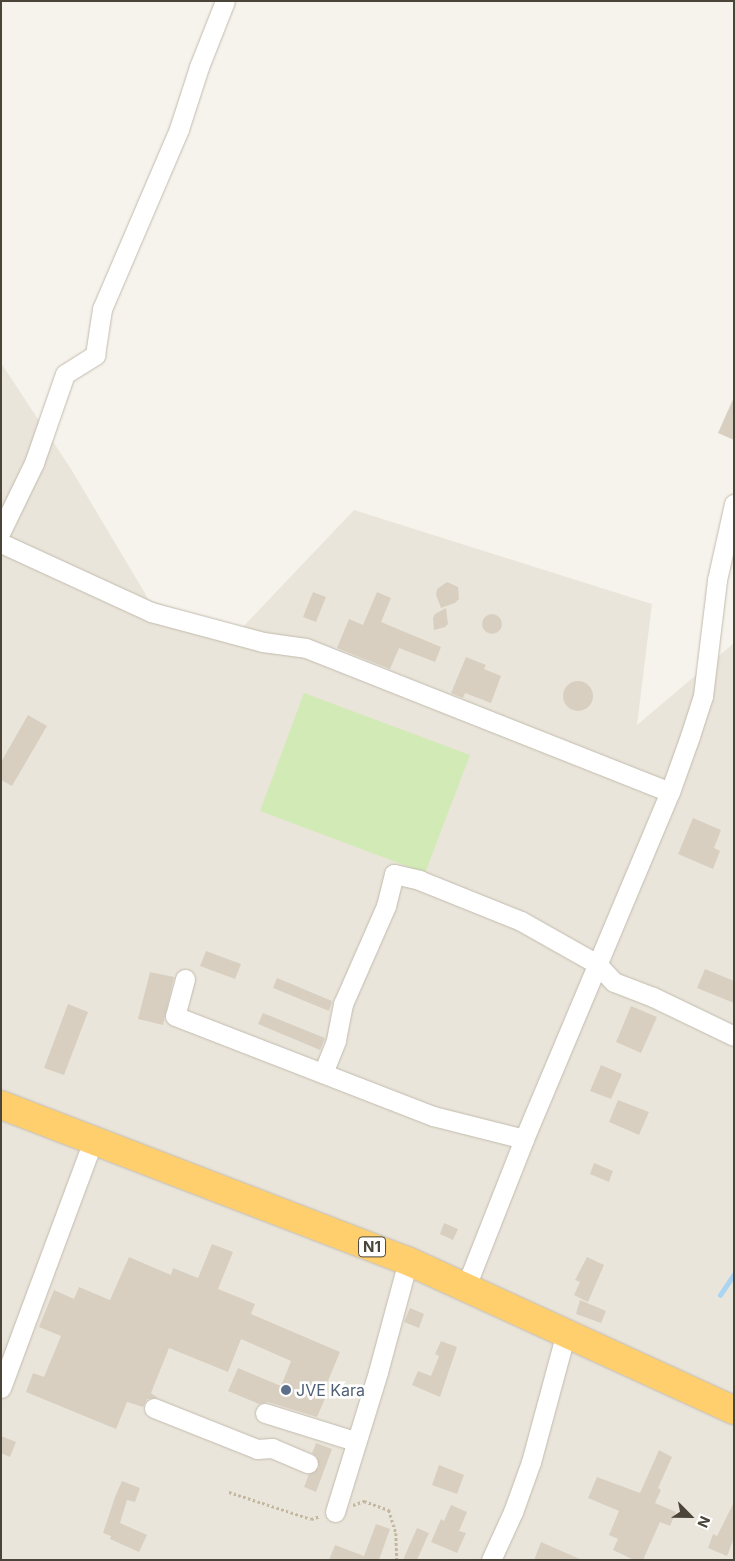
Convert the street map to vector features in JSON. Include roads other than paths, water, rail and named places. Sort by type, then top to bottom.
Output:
[{"type":"highway","name":"N1","points":[[1,1105],[408,1261],[734,1410]]},
{"type":"street","points":[[1,531],[34,463],[65,374],[95,355],[102,309],[179,129],[199,66],[225,1]]},
{"type":"street","points":[[466,1288],[524,1139],[670,792],[703,696],[717,580],[734,504]]},
{"type":"street","points":[[1,543],[151,612],[263,642],[306,648],[670,792]]},
{"type":"street","points":[[323,1073],[336,1040],[343,1004],[386,906],[394,874],[419,880],[521,921],[598,964],[614,982],[653,997],[734,1036]]},
{"type":"street","points":[[185,979],[175,1016],[433,1116],[524,1139]]},
{"type":"street","points":[[1,1388],[93,1140]]},
{"type":"street","points":[[335,1512],[378,1372],[408,1261]]},
{"type":"street","points":[[492,1560],[513,1512],[531,1462],[566,1332]]},
{"type":"street","points":[[154,1408],[257,1449],[272,1448],[308,1463]]},
{"type":"street","points":[[265,1413],[355,1442]]},
{"type":"waterway","points":[[720,1295],[734,1274]]},
{"type":"place","name":"JVE Kara","points":[[286,1390]]}]
